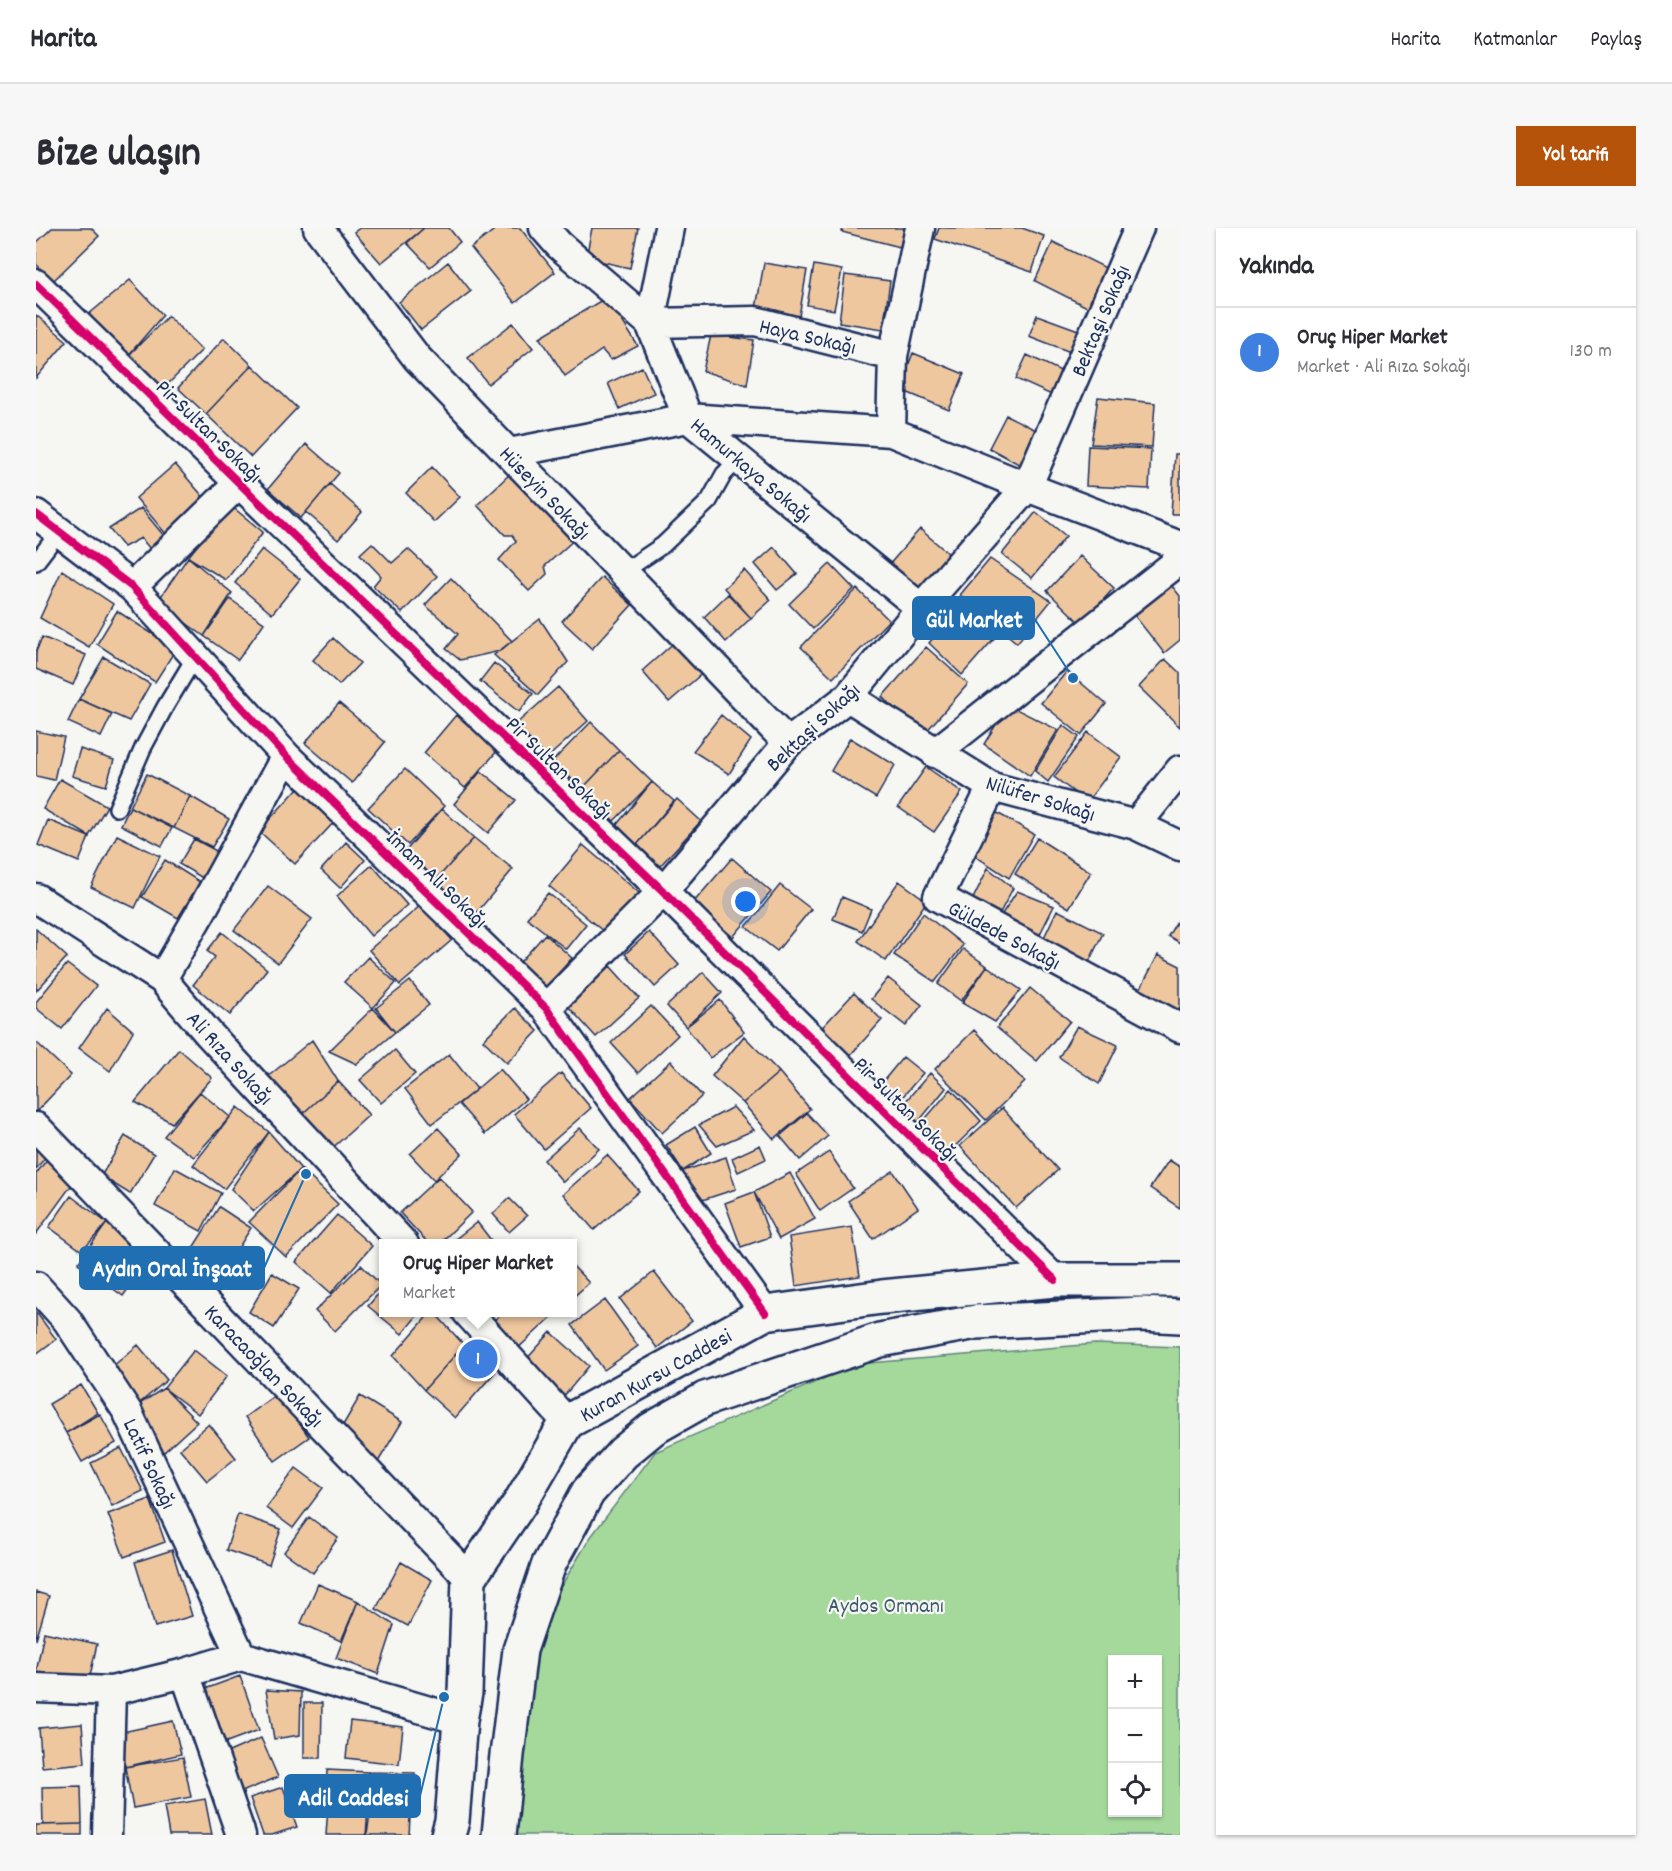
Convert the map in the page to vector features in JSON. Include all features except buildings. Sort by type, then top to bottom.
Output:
[{"type":"main road","name":"Kuran Kursu Caddesi","points":[[469,1578],[520,1503],[567,1422],[765,1313],[882,1297],[1055,1280],[1180,1280]]},
{"type":"main road","name":"Kuran Kursu Caddesi","points":[[499,1835],[520,1650],[549,1564],[588,1492],[622,1453],[652,1429],[705,1399],[880,1340],[976,1322],[1142,1314],[1180,1316]]},
{"type":"main road","points":[[448,1835],[452,1821],[460,1720],[465,1693],[469,1578]]},
{"type":"street","name":"Hüseyin Sokağı","points":[[318,228],[417,358],[788,743]]},
{"type":"street","name":"Hamurkaya Sokağı","points":[[544,228],[559,245],[650,323],[688,418],[921,608]]},
{"type":"street","points":[[650,323],[669,228]]},
{"type":"street","points":[[891,432],[893,356],[920,228]]},
{"type":"street","name":"Bektaşi Sokağı","points":[[546,1008],[663,891],[788,743],[848,697],[921,608],[1027,487],[1139,228]]},
{"type":"street","name":"Pir Sultan Sokağı","points":[[36,284],[663,891],[1055,1280]]},
{"type":"street","name":"Haya Sokağı","points":[[650,323],[755,321],[893,356]]},
{"type":"street","points":[[509,453],[688,418],[891,432],[1180,546]]},
{"type":"street","points":[[132,587],[239,483]]},
{"type":"street","name":"İmam Ali Sokağı","points":[[36,514],[132,587],[286,756],[546,1008],[765,1313]]},
{"type":"street","points":[[935,753],[1180,560]]},
{"type":"street","name":"Nilüfer Sokağı","points":[[848,697],[992,787],[1136,825],[1180,846]]},
{"type":"street","points":[[162,979],[286,756]]},
{"type":"street","points":[[1136,825],[1180,770]]},
{"type":"street","name":"Güldede Sokağı","points":[[992,787],[938,897],[1180,1028]]},
{"type":"street","name":"Ali Rıza Sokağı","points":[[36,898],[162,979],[208,1033],[399,1239]]},
{"type":"street","name":"Karacaoğlan Sokağı","points":[[36,1127],[469,1578]]},
{"type":"street","name":"Latif Sokağı","points":[[36,1286],[67,1320],[128,1411],[241,1656]]},
{"type":"street","points":[[472,1317],[567,1422]]},
{"type":"street","points":[[36,1688],[111,1691],[185,1673],[241,1656],[460,1720]]},
{"type":"street","points":[[185,1673],[241,1835]]},
{"type":"street","points":[[107,1835],[111,1691]]},
{"type":"lane","points":[[623,572],[663,544],[709,501],[724,474],[739,459]]},
{"type":"lane","points":[[36,562],[59,532]]},
{"type":"lane","points":[[117,808],[143,748],[195,657]]},
{"type":"green space","name":"Aydos Ormanı","points":[[1095,1344],[1180,1347],[1180,1835],[491,1835],[534,1631],[590,1538],[655,1452],[857,1364]]},
{"type":"cycle path","points":[[36,284],[663,891],[1055,1280]]},
{"type":"cycle path","points":[[36,514],[132,587],[286,756],[546,1008],[765,1313]]},
{"type":"place","name":"Gül Market","points":[[1073,678]]},
{"type":"place","name":"Aydın Oral İnşaat","points":[[306,1174]]},
{"type":"place","name":"Oruç Hiper Market","points":[[478,1359]]},
{"type":"place","name":"Adil Caddesi","points":[[444,1697]]}]
